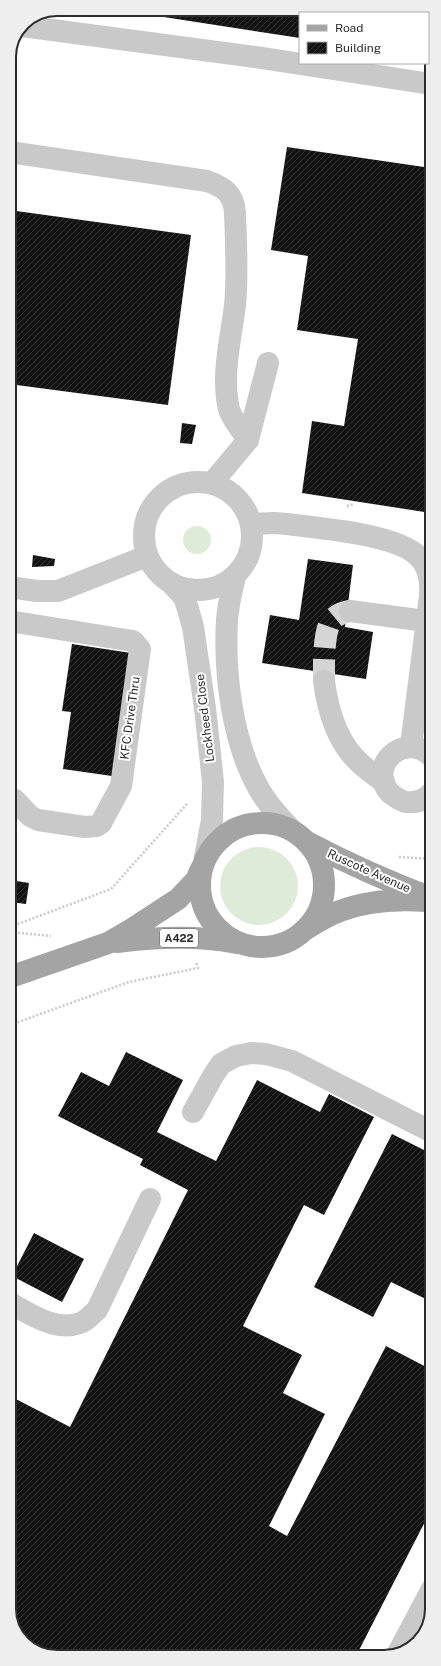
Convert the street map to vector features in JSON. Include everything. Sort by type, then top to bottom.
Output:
[{"type":"main road","points":[[260,823],[277,825],[300,837],[318,858],[324,877],[323,896],[317,914],[305,930],[289,941],[269,946],[250,946],[230,939],[214,926],[204,908],[199,888],[203,863],[219,840],[228,832],[243,825],[260,823]]},
{"type":"main road","name":"Ruscote Avenue","points":[[300,837],[330,854],[425,895]]},
{"type":"main road","name":"A422","points":[[16,976],[108,943],[149,919],[178,899],[196,880],[203,863]]},
{"type":"main road","name":"Ruscote Avenue","points":[[305,930],[340,910],[383,902],[425,901]]},
{"type":"main road","name":"A422","points":[[108,943],[142,939],[188,938],[229,942],[250,946]]},
{"type":"street","points":[[29,27],[299,64]]},
{"type":"street","points":[[301,64],[425,83]]},
{"type":"street","points":[[16,153],[207,181],[216,184],[232,198],[235,213],[236,282],[227,384],[229,410],[248,440]]},
{"type":"street","points":[[212,483],[248,440],[268,363]]},
{"type":"street","points":[[236,576],[221,585],[205,590],[188,590],[172,584],[157,572],[147,556],[144,539],[145,522],[152,506],[163,494],[178,485],[195,482],[212,483],[226,489],[238,498],[246,510],[251,524],[252,543],[247,561],[236,576],[230,595],[227,619],[228,673],[236,725],[242,747],[258,788],[278,816],[300,837]]},
{"type":"street","points":[[251,524],[274,523],[369,536],[402,545],[418,556],[425,564]]},
{"type":"street","points":[[16,588],[37,591],[58,591],[147,556]]},
{"type":"street","name":"Lockheed Close","points":[[172,584],[184,597],[188,608],[193,627],[205,708],[213,793],[212,820],[203,863]]},
{"type":"street","points":[[350,611],[425,621]]},
{"type":"street","name":"KFC Drive Thru","points":[[16,622],[133,641],[140,649],[121,786],[101,823],[97,826],[85,827],[38,820],[30,816],[16,801]]},
{"type":"street","points":[[411,746],[425,629]]},
{"type":"street","points":[[324,682],[332,720],[340,737],[360,764],[384,782]]},
{"type":"street","points":[[425,752],[411,746],[395,752],[388,758],[384,765],[383,774],[384,782],[388,790],[395,797],[403,801],[412,802],[425,797]]},
{"type":"street","points":[[194,1112],[213,1076],[222,1064],[236,1056],[251,1053],[266,1054],[292,1062],[425,1128]]},
{"type":"street","points":[[16,1306],[45,1321],[55,1324],[69,1325],[80,1323],[89,1318],[97,1310],[150,1199]]},
{"type":"street","points":[[402,1646],[425,1605]]},
{"type":"path","points":[[16,925],[111,889],[191,799],[213,793]]},
{"type":"path","points":[[16,1023],[129,982],[198,968],[188,938]]},
{"type":"green space","points":[[197,526],[203,527],[207,530],[210,534],[210,546],[207,550],[203,553],[197,554],[191,553],[187,550],[184,546],[183,540],[184,534],[187,530],[191,527]]},
{"type":"green space","points":[[259,847],[274,850],[287,858],[295,871],[298,886],[295,901],[287,914],[274,922],[259,925],[244,922],[231,914],[223,901],[220,886],[223,871],[231,858],[244,850]]},
{"type":"building","points":[[157,16],[299,16],[299,38]]},
{"type":"building","points":[[287,147],[425,167],[425,512],[302,493],[312,421],[344,426],[358,339],[297,330],[308,256],[271,250]]},
{"type":"building","points":[[16,211],[191,235],[168,405],[16,385]]},
{"type":"building","points":[[182,423],[196,425],[192,444],[180,443]]},
{"type":"building","points":[[33,555],[55,559],[54,566],[32,567]]},
{"type":"building","points":[[308,559],[353,565],[345,627],[373,632],[366,679],[262,663],[270,615],[299,620]]},
{"type":"building","points":[[72,644],[131,653],[112,776],[63,769],[71,712],[62,711]]},
{"type":"building","points":[[16,881],[29,883],[26,904],[16,903]]},
{"type":"building","points":[[126,1052],[183,1080],[157,1132],[216,1161],[257,1080],[320,1112],[329,1094],[374,1117],[324,1215],[304,1205],[243,1326],[302,1355],[283,1393],[325,1414],[269,1526],[287,1536],[386,1346],[425,1366],[425,1522],[359,1650],[54,1650],[36,1645],[21,1630],[16,1609],[16,1399],[70,1427],[188,1190],[140,1165],[143,1159],[58,1116],[81,1072],[109,1086]]},
{"type":"building","points":[[392,1134],[425,1150],[425,1299],[391,1282],[373,1317],[314,1287]]},
{"type":"building","points":[[34,1233],[84,1259],[62,1302],[16,1278],[16,1268]]},
{"type":"tunnel","points":[[324,681],[324,650],[328,627],[335,617],[350,611]]}]
